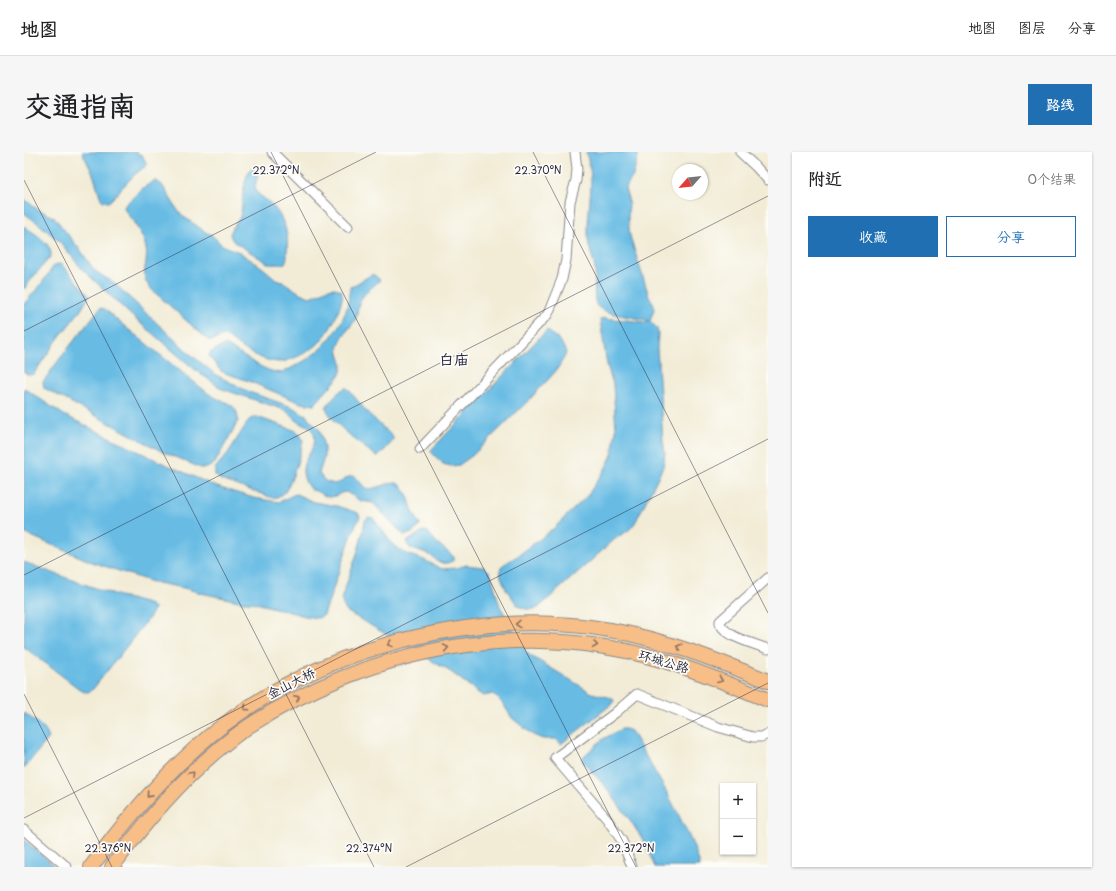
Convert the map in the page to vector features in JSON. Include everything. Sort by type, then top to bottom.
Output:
[{"type":"highway","name":"金山大桥","points":[[91,867],[137,808],[167,775],[188,755],[215,731],[239,713],[280,688],[347,658],[390,644],[431,634],[480,626],[526,624],[557,625]]},
{"type":"highway","name":"环城公路","points":[[557,625],[610,630],[654,640],[702,655],[768,681]]},
{"type":"highway","name":"金山大桥","points":[[112,867],[130,842],[199,767],[248,727],[287,703],[352,674],[394,660],[434,650],[482,643],[526,641],[556,642]]},
{"type":"highway","name":"环城公路","points":[[556,642],[607,647],[650,657],[696,670],[768,700]]},
{"type":"street","points":[[272,152],[348,227]]},
{"type":"street","points":[[420,449],[548,314],[562,279],[566,260],[570,202],[576,180],[577,169],[575,152]]},
{"type":"street","points":[[740,152],[768,180]]},
{"type":"street","points":[[768,578],[720,621],[720,624],[724,631],[730,635],[768,649]]},
{"type":"street","points":[[632,867],[622,841],[611,824],[599,808],[555,758],[615,713],[637,694],[718,726],[753,737],[761,737],[768,734]]},
{"type":"street","points":[[24,830],[67,867]]},
{"type":"water","points":[[82,152],[136,152],[143,156],[147,165],[134,175],[110,201],[103,201],[93,174]]},
{"type":"water","points":[[586,152],[639,152],[633,176],[625,188],[629,202],[628,217],[630,236],[649,296],[654,307],[650,321],[657,328],[658,334],[657,348],[665,453],[663,467],[635,523],[629,530],[615,539],[538,608],[526,609],[518,606],[506,589],[500,570],[503,565],[519,555],[553,529],[587,496],[604,471],[612,455],[616,430],[613,384],[607,365],[600,320],[603,318],[648,321],[606,311],[597,306],[594,294],[595,270],[588,237],[591,176]]},
{"type":"water","points":[[253,167],[256,168],[258,175],[255,186],[256,192],[269,202],[277,211],[287,233],[287,259],[284,264],[269,264],[233,241],[230,235],[239,219],[245,181],[247,175]]},
{"type":"water","points":[[154,181],[157,181],[162,185],[177,209],[184,217],[212,235],[222,245],[239,252],[263,268],[277,280],[310,297],[328,289],[335,288],[341,290],[341,305],[336,317],[330,329],[315,347],[294,358],[279,362],[267,360],[250,353],[225,336],[208,340],[151,289],[144,274],[147,254],[143,238],[124,207],[143,188]]},
{"type":"water","points":[[24,199],[37,209],[54,217],[95,271],[114,283],[189,353],[216,375],[249,392],[292,407],[306,415],[319,429],[322,438],[324,458],[319,473],[325,481],[334,484],[352,476],[356,477],[365,488],[370,489],[393,482],[397,483],[402,486],[408,496],[413,512],[420,524],[418,528],[411,533],[404,535],[373,503],[361,501],[346,492],[330,497],[311,490],[305,482],[303,467],[315,439],[311,428],[297,421],[285,410],[222,389],[193,368],[133,317],[81,268],[60,242],[24,213]]},
{"type":"water","points":[[24,226],[45,242],[51,256],[24,289]]},
{"type":"water","points":[[58,264],[62,265],[89,296],[81,310],[60,336],[34,374],[29,375],[24,372],[24,304],[42,283],[53,267]]},
{"type":"water","points":[[371,275],[374,275],[380,280],[361,299],[358,305],[356,318],[340,341],[339,353],[342,364],[341,372],[338,378],[314,405],[301,403],[225,373],[221,371],[211,359],[209,355],[210,353],[224,345],[269,370],[275,372],[285,371],[312,356],[327,342],[339,326],[347,308],[351,287]]},
{"type":"water","points":[[100,308],[105,309],[209,394],[234,407],[238,416],[238,421],[215,463],[207,468],[201,468],[163,452],[44,388],[43,382]]},
{"type":"water","points":[[547,330],[561,342],[566,352],[556,371],[473,455],[459,465],[451,466],[443,464],[430,451]]},
{"type":"water","points":[[24,388],[64,415],[154,459],[217,487],[254,498],[279,502],[296,494],[314,502],[337,506],[358,513],[360,517],[353,531],[324,615],[318,618],[305,616],[252,602],[243,602],[152,582],[92,562],[24,533]]},
{"type":"water","points":[[347,388],[368,413],[393,437],[393,441],[380,455],[376,456],[356,440],[333,419],[329,413],[326,407],[337,394]]},
{"type":"water","points":[[254,417],[294,430],[299,433],[303,440],[290,484],[282,495],[277,497],[273,498],[221,480],[215,475],[215,469],[217,466],[228,453],[249,420]]},
{"type":"water","points":[[368,517],[373,518],[393,545],[403,552],[442,569],[457,568],[466,565],[483,567],[490,572],[500,606],[526,652],[592,693],[612,698],[614,701],[612,704],[561,744],[556,739],[543,739],[533,735],[512,718],[503,704],[493,694],[483,696],[451,672],[346,611],[341,599],[358,550],[365,520]]},
{"type":"water","points":[[423,531],[428,532],[436,542],[454,557],[454,560],[447,563],[442,563],[428,554],[412,549],[408,546],[407,542]]},
{"type":"water","points":[[24,562],[87,585],[151,605],[154,608],[152,614],[93,689],[85,692],[82,691],[24,647]]},
{"type":"water","points":[[24,713],[45,730],[49,738],[24,768]]},
{"type":"water","points":[[621,729],[631,731],[658,777],[691,840],[700,867],[655,867],[643,840],[630,820],[605,786],[583,762],[585,755],[603,739]]},
{"type":"water","points":[[24,840],[56,867],[24,867]]},
{"type":"district","name":"白庙","points":[[454,360]]}]
